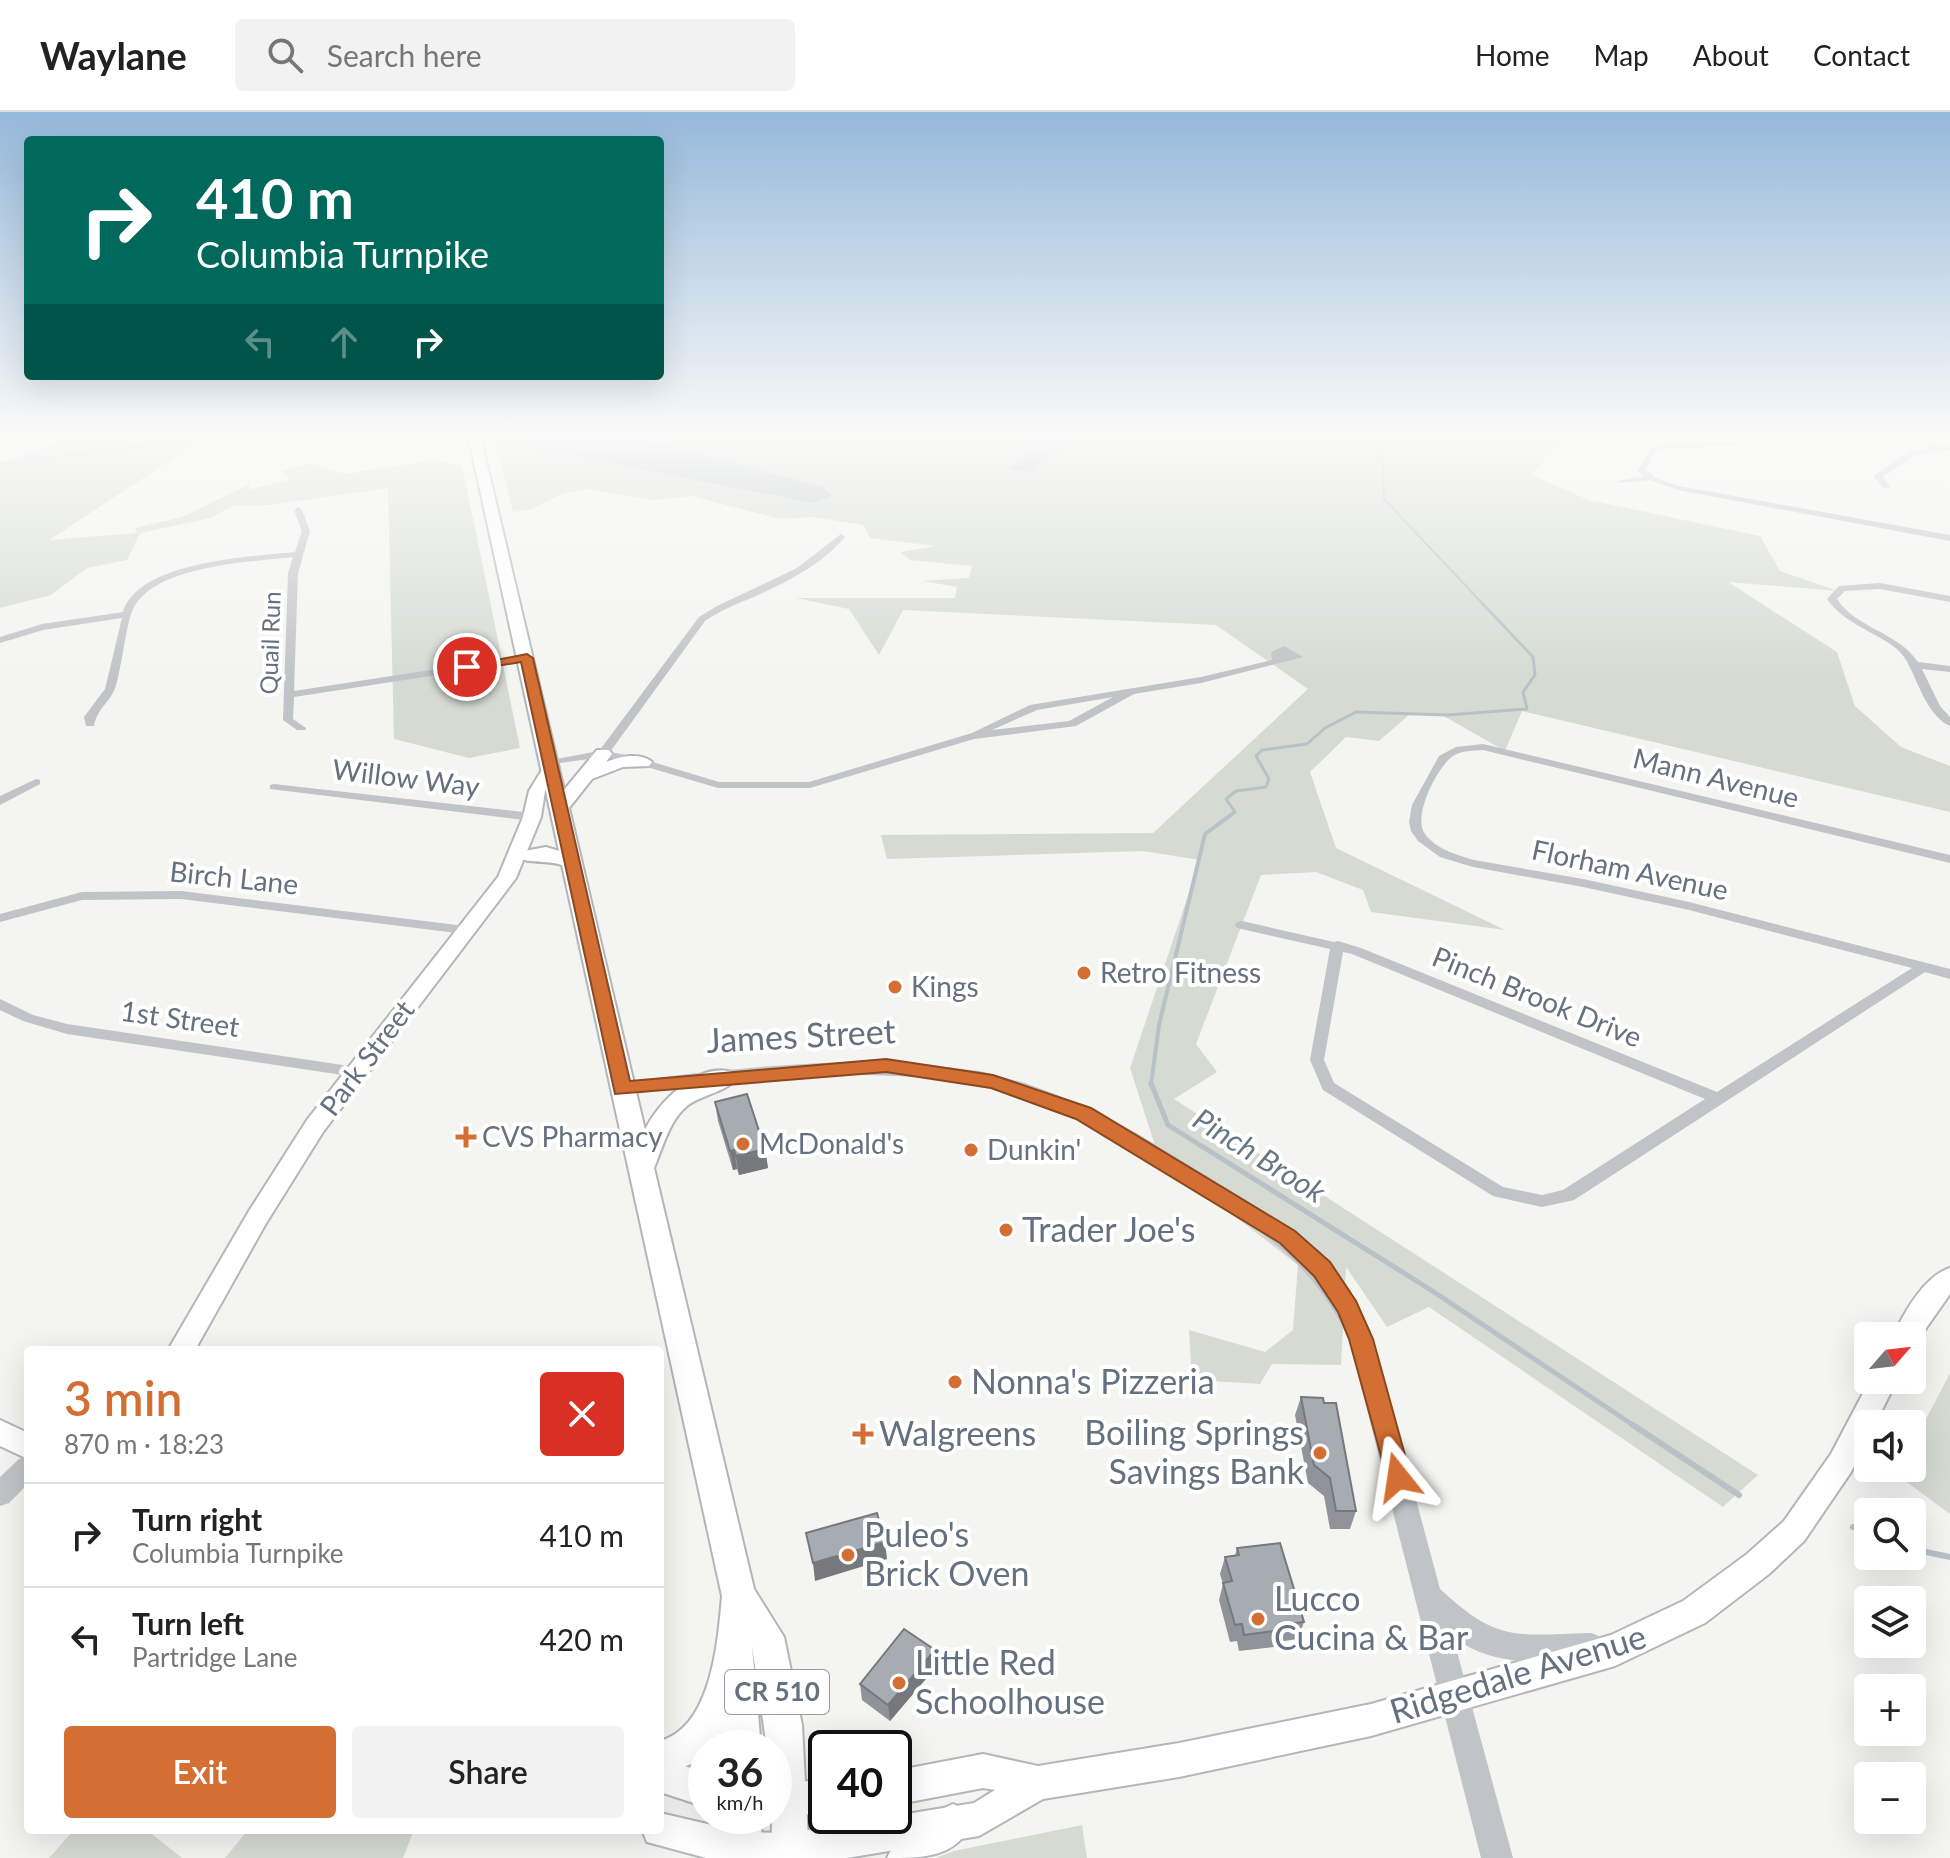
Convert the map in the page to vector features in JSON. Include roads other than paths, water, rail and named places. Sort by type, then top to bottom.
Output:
[{"type":"main road","name":"CR 510","points":[[493,516],[739,1596],[734,1650],[741,1730]]},
{"type":"main road","points":[[560,807],[605,750]]},
{"type":"main road","points":[[519,863],[539,827],[538,820],[532,817],[537,791],[549,761]]},
{"type":"main road","points":[[583,777],[621,762],[643,762]]},
{"type":"main road","points":[[519,863],[546,853],[572,862]]},
{"type":"main road","name":"Park Street","points":[[183,1346],[295,1157],[356,1072],[519,863]]},
{"type":"main road","points":[[641,1169],[667,1108],[700,1086],[724,1078]]},
{"type":"main road","points":[[1915,1322],[1935,1292],[1950,1278]]},
{"type":"main road","name":"Ridgedale Avenue","points":[[912,1785],[983,1771],[1038,1783],[1193,1757],[1371,1720],[1622,1646],[1694,1612],[1758,1564],[1794,1531],[1841,1463],[1877,1394]]},
{"type":"main road","points":[[0,1433],[24,1444]]},
{"type":"main road","name":"CR 510","points":[[739,1596],[767,1637],[796,1798],[790,1854]]},
{"type":"main road","points":[[664,1758],[682,1754],[698,1741],[713,1717],[734,1650]]},
{"type":"main road","points":[[664,1776],[688,1784]]},
{"type":"main road","name":"Ridgedale Avenue","points":[[664,1831],[742,1841],[790,1854],[979,1819],[1038,1783]]},
{"type":"main road","points":[[906,1858],[953,1823]]},
{"type":"street","name":"Quail Run","points":[[300,516],[306,531],[293,573],[288,720],[301,728]]},
{"type":"street","points":[[1833,516],[1950,538]]},
{"type":"street","points":[[605,750],[702,619],[716,609],[788,578],[820,557],[841,537]]},
{"type":"street","points":[[90,724],[89,717],[110,689],[132,603],[147,590],[179,574],[220,564],[299,554]]},
{"type":"street","points":[[1950,599],[1869,585],[1842,588],[1833,595],[1837,608],[1899,646],[1913,665],[1935,710],[1950,723]]},
{"type":"street","points":[[0,640],[42,627],[128,614]]},
{"type":"street","points":[[289,695],[527,658]]},
{"type":"street","points":[[973,736],[1034,707],[1129,693],[1277,661]]},
{"type":"street","points":[[1913,665],[1950,669]]},
{"type":"street","points":[[605,750],[718,785],[798,786],[973,736],[1072,724],[1129,693]]},
{"type":"street","name":"Mann Avenue","points":[[1470,747],[1496,749],[1950,859]]},
{"type":"street","name":"Florham Avenue","points":[[1470,747],[1454,750],[1441,758],[1413,818],[1420,837],[1439,851],[1466,861],[1659,897],[1950,974]]},
{"type":"street","points":[[549,761],[605,750],[640,752],[724,777],[817,781]]},
{"type":"street","points":[[0,801],[36,782]]},
{"type":"street","name":"Willow Way","points":[[274,787],[532,817]]},
{"type":"street","name":"Birch Lane","points":[[0,918],[82,896],[181,895],[465,930]]},
{"type":"street","name":"Pinch Brook Drive","points":[[1242,925],[1338,945],[1717,1098]]},
{"type":"street","points":[[1338,945],[1317,1060],[1321,1076],[1338,1094],[1499,1192],[1542,1201],[1568,1195],[1923,967]]},
{"type":"street","name":"1st Street","points":[[3,1009],[67,1029],[356,1072]]},
{"type":"street","name":"James Street","points":[[622,1089],[886,1066],[950,1073],[1025,1090],[1121,1133],[1287,1237],[1322,1269],[1340,1294],[1361,1339],[1497,1858]]},
{"type":"street","points":[[0,1494],[24,1471]]},
{"type":"street","points":[[1430,1597],[1459,1628],[1501,1649],[1622,1646]]},
{"type":"waterway","name":"Pinch Brook","points":[[1400,516],[1483,604]]},
{"type":"waterway","name":"Pinch Brook","points":[[1232,814],[1235,812],[1226,799],[1236,791],[1266,787],[1269,779],[1256,756],[1262,750],[1307,744],[1325,728],[1356,712],[1447,715],[1527,709],[1523,692],[1535,675],[1533,657],[1481,602]]},
{"type":"waterway","name":"Pinch Brook","points":[[1151,1083],[1159,1025],[1205,834],[1232,814]]},
{"type":"waterway","name":"Pinch Brook","points":[[1151,1083],[1168,1125],[1434,1292],[1634,1425]]},
{"type":"waterway","name":"Pinch Brook","points":[[1634,1425],[1739,1495]]},
{"type":"waterway","name":"Pinch Brook","points":[[1926,1552],[1950,1557]]},
{"type":"place","name":"Retro Fitness","points":[[1084,973]]},
{"type":"place","name":"Kings","points":[[895,987]]},
{"type":"place","name":"CVS Pharmacy","points":[[466,1137]]},
{"type":"place","name":"McDonald's","points":[[743,1144]]},
{"type":"place","name":"Dunkin'","points":[[971,1150]]},
{"type":"place","name":"Trader Joe's","points":[[1006,1230]]},
{"type":"place","name":"Nonna's Pizzeria","points":[[955,1382]]},
{"type":"place","name":"Walgreens","points":[[863,1434]]},
{"type":"place","name":"Boiling Springs Savings Bank","points":[[1320,1453]]},
{"type":"place","name":"Puleo's Brick Oven","points":[[848,1555]]},
{"type":"place","name":"Lucco Cucina & Bar","points":[[1258,1619]]},
{"type":"place","name":"Little Red Schoolhouse","points":[[899,1683]]}]
